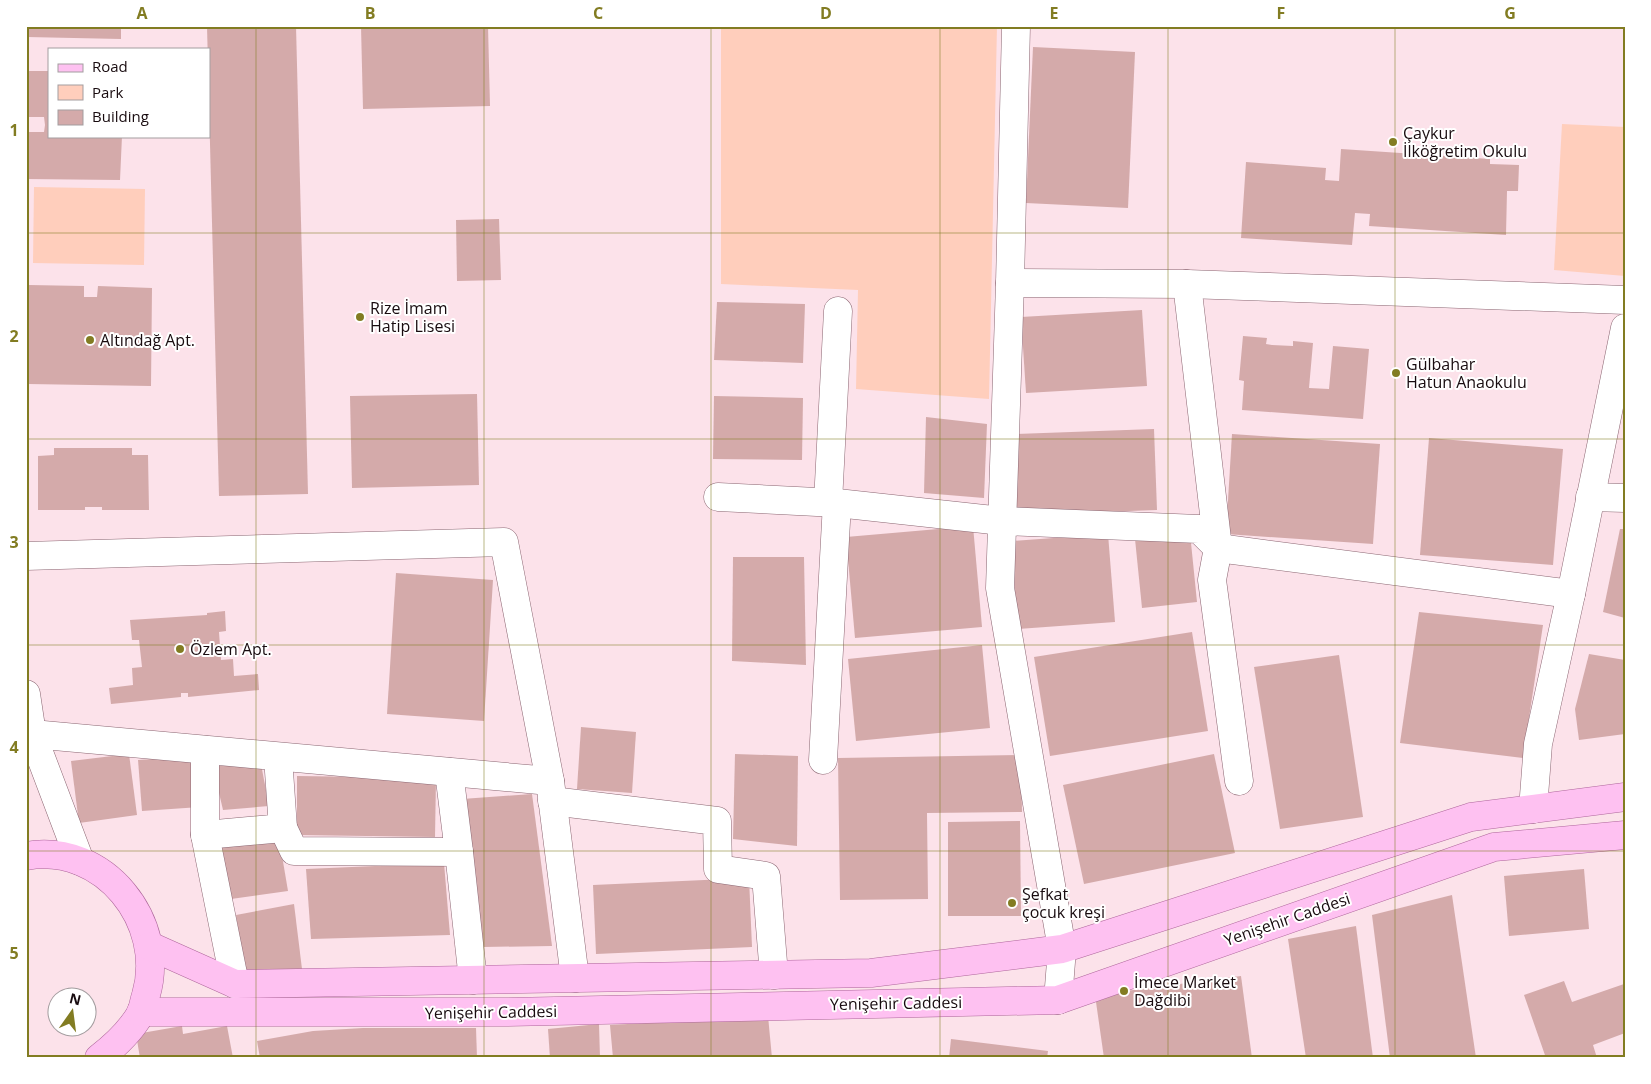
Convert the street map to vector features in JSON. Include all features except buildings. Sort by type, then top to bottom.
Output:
[{"type":"main road","name":"Yenişehir Caddesi","points":[[150,946],[235,984],[871,973],[1062,949],[1472,817],[1625,797]]},
{"type":"main road","name":"Yenişehir Caddesi","points":[[141,1012],[515,1012],[1058,1000],[1494,847],[1625,834]]},
{"type":"main road","points":[[26,856],[40,853],[80,861],[115,882],[139,914],[150,946],[150,980],[141,1012],[122,1040],[99,1058]]},
{"type":"street","points":[[1016,26],[1000,588],[1062,949],[1058,1000]]},
{"type":"street","points":[[1010,283],[1187,284],[1625,300]]},
{"type":"street","points":[[1187,284],[1218,548],[1212,580],[1239,781]]},
{"type":"street","points":[[823,760],[838,311]]},
{"type":"street","points":[[1532,809],[1538,744],[1571,594],[1625,328]]},
{"type":"street","points":[[718,497],[832,502],[1002,521],[1199,529],[1218,548],[1571,594]]},
{"type":"street","points":[[1590,497],[1625,498]]},
{"type":"street","points":[[26,556],[504,542],[551,791],[575,978]]},
{"type":"street","points":[[26,694],[32,734],[80,861]]},
{"type":"street","points":[[32,734],[449,772],[717,821],[718,869],[766,876],[774,975]]},
{"type":"street","points":[[205,750],[205,835],[235,984]]},
{"type":"street","points":[[278,757],[283,828],[294,852],[459,852]]},
{"type":"street","points":[[449,772],[473,980]]},
{"type":"street","points":[[205,835],[283,828]]},
{"type":"green space","points":[[721,26],[997,26],[989,399],[856,389],[858,290],[721,284]]},
{"type":"green space","points":[[1562,124],[1625,127],[1625,276],[1554,270]]},
{"type":"green space","points":[[34,187],[145,189],[144,265],[33,263]]},
{"type":"place","name":"Çaykur İlköğretim Okulu","points":[[1393,142]]},
{"type":"place","name":"Rize İmam Hatip Lisesi","points":[[360,317]]},
{"type":"place","name":"Altındağ Apt.","points":[[90,340]]},
{"type":"place","name":"Gülbahar Hatun Anaokulu","points":[[1396,373]]},
{"type":"place","name":"Özlem Apt.","points":[[180,649]]},
{"type":"place","name":"Şefkat çocuk kreşi","points":[[1012,903]]},
{"type":"place","name":"İmece Market Dağdibi","points":[[1124,991]]}]
